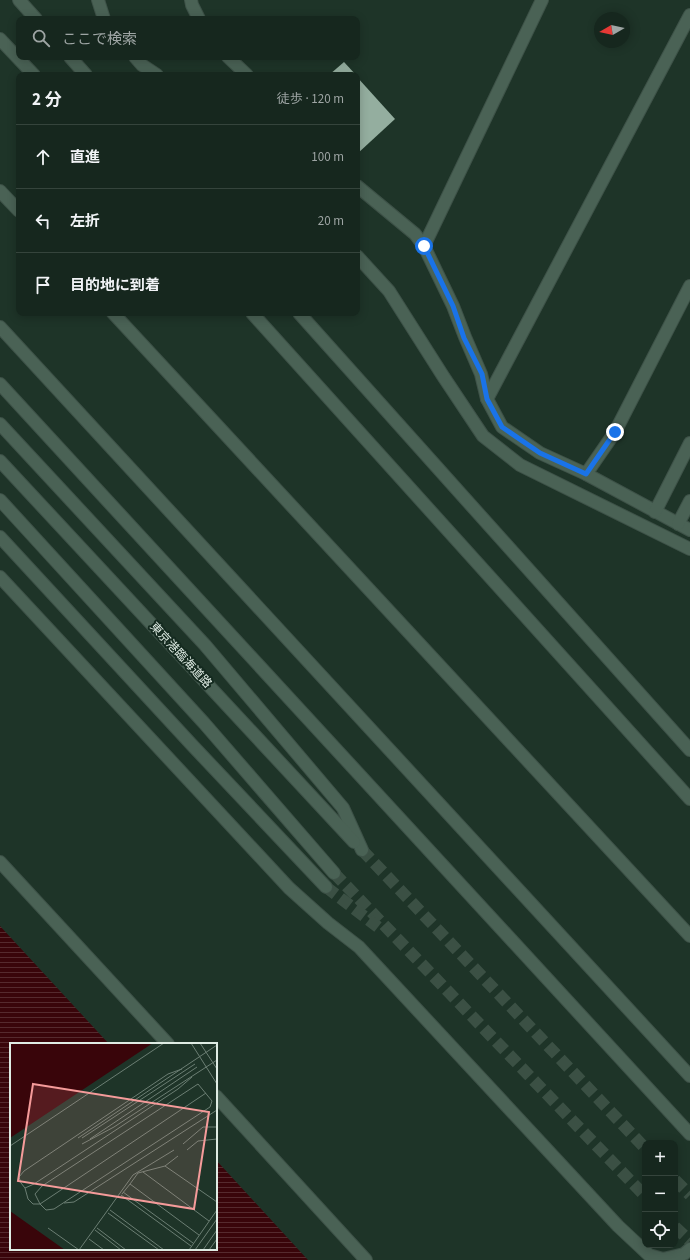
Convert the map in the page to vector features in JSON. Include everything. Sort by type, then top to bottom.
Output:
[{"type":"street","points":[[19,0],[33,16]]},
{"type":"street","points":[[98,0],[103,16]]},
{"type":"street","points":[[191,0],[198,16]]},
{"type":"street","points":[[424,246],[542,0]]},
{"type":"street","points":[[487,399],[690,15]]},
{"type":"street","points":[[0,39],[16,56]]},
{"type":"street","points":[[20,60],[31,72]]},
{"type":"street","points":[[73,60],[83,72]]},
{"type":"street","points":[[137,60],[142,66],[151,72]]},
{"type":"street","points":[[231,60],[244,72]]},
{"type":"street","points":[[360,188],[415,234],[424,246],[453,306],[464,338],[482,374],[487,399],[502,427],[540,453],[586,474],[690,530]]},
{"type":"street","points":[[0,191],[16,208]]},
{"type":"street","points":[[360,259],[389,291],[483,436],[520,464],[690,549]]},
{"type":"street","points":[[586,474],[615,432],[690,286]]},
{"type":"street","points":[[116,316],[690,936]]},
{"type":"street","points":[[255,316],[690,798]]},
{"type":"street","points":[[302,316],[690,750]]},
{"type":"street","points":[[0,327],[690,1076]]},
{"type":"street","points":[[0,384],[690,1134]]},
{"type":"street","name":"東京港臨海道路","points":[[0,424],[205,646],[343,808],[362,850],[0,461]]},
{"type":"street","points":[[655,512],[690,443]]},
{"type":"street","points":[[0,500],[204,723],[334,873]]},
{"type":"street","points":[[678,524],[690,501]]},
{"type":"street","points":[[0,537],[192,745],[326,887]]},
{"type":"street","points":[[0,577],[289,888],[328,923],[360,947],[618,1226],[649,1255],[663,1259],[687,1254]]},
{"type":"street","points":[[0,862],[167,1043]]},
{"type":"street","points":[[217,1097],[366,1260]]},
{"type":"shaded area","points":[[0,926],[108,1043],[10,1043],[10,1250],[217,1250],[217,1161],[308,1260],[0,1260]]},
{"type":"building","points":[[344,62],[353,72],[332,72]]},
{"type":"building","points":[[360,80],[395,119],[360,151]]},
{"type":"tunnel","points":[[362,850],[642,1145]]},
{"type":"tunnel","points":[[334,873],[642,1193]]},
{"type":"tunnel","points":[[326,887],[378,927]]},
{"type":"tunnel","points":[[678,1183],[690,1195]]},
{"type":"tunnel","points":[[678,1230],[690,1241]]},
{"type":"route","points":[[424,246],[453,306],[464,338],[482,374],[487,399],[502,427],[540,453],[586,474],[615,432]]}]
